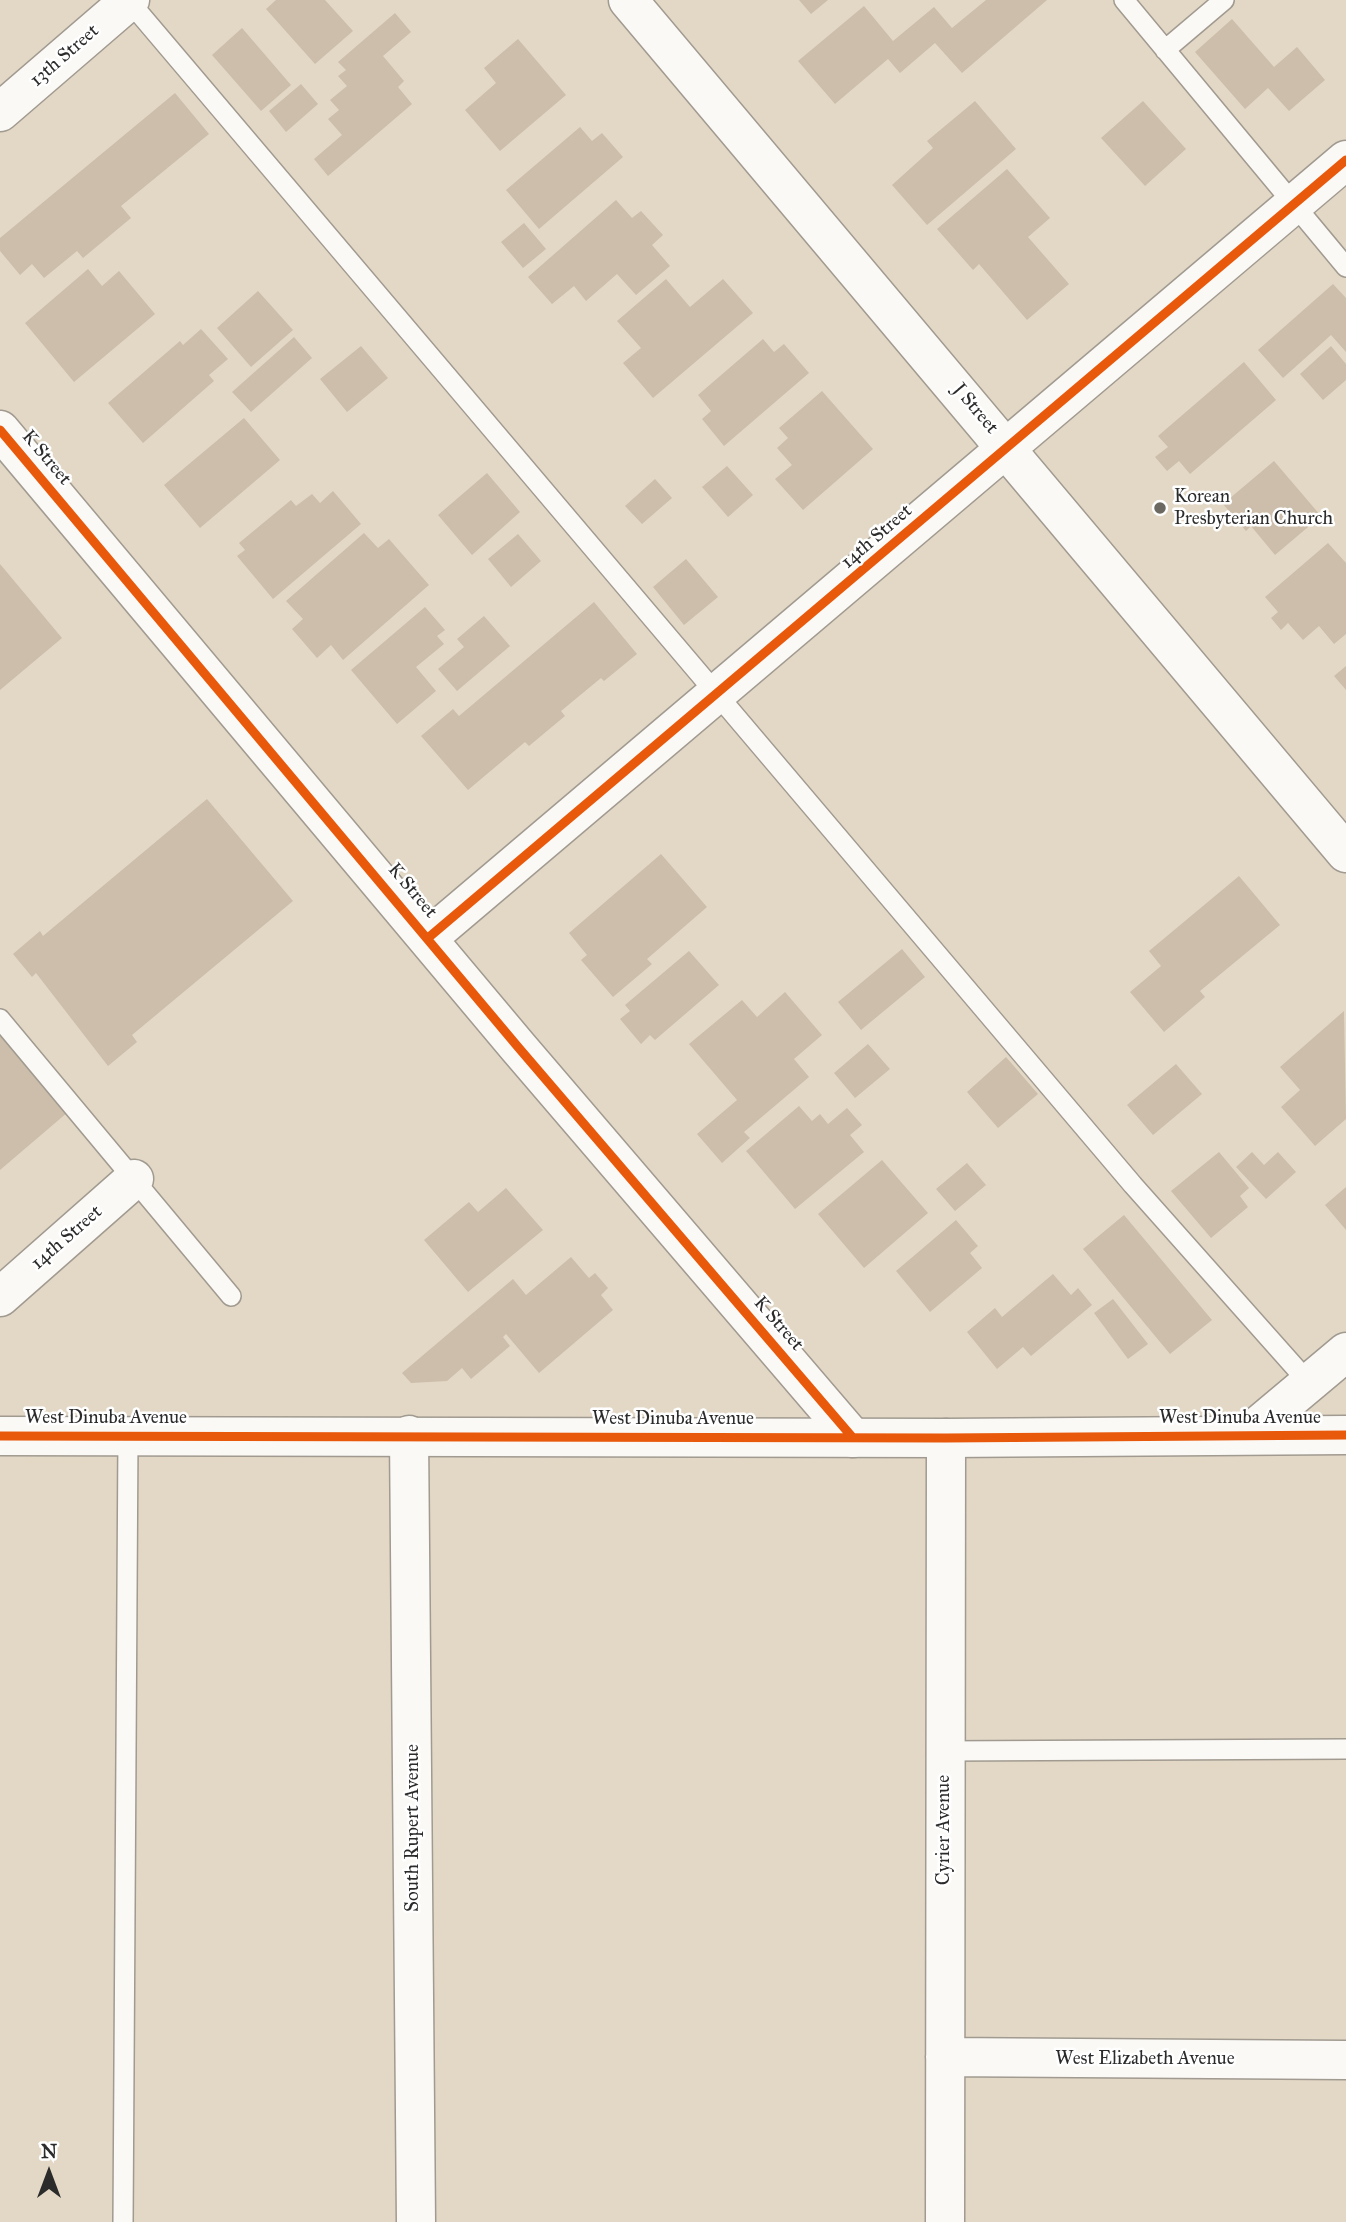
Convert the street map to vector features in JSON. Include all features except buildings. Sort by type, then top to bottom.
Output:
[{"type":"street","name":"J Street","points":[[628,0],[1346,853]]},
{"type":"street","name":"13th Street","points":[[0,112],[129,1]]},
{"type":"street","name":"14th Street","points":[[428,938],[719,695],[1346,160]]},
{"type":"street","name":"K Street","points":[[0,430],[853,1438]]},
{"type":"street","name":"14th Street","points":[[0,1297],[134,1179]]},
{"type":"street","points":[[1247,1435],[1346,1352]]},
{"type":"street","name":"South Rupert Avenue","points":[[409,1435],[416,2222]]},
{"type":"street","name":"West Dinuba Avenue","points":[[0,1436],[946,1438],[1346,1435]]},
{"type":"street","name":"Cyrier Avenue","points":[[945,2222],[943,1751],[946,1438]]},
{"type":"street","name":"West Elizabeth Avenue","points":[[945,2057],[1346,2060]]},
{"type":"lane","points":[[1124,0],[1346,267]]},
{"type":"lane","points":[[1165,50],[1224,0]]},
{"type":"lane","points":[[129,1],[1133,1185],[1309,1383]]},
{"type":"lane","points":[[0,1019],[231,1296]]},
{"type":"lane","points":[[123,2222],[128,1436]]},
{"type":"lane","points":[[943,1751],[1346,1749]]},
{"type":"cycle path","points":[[428,938],[1346,160]]},
{"type":"cycle path","points":[[0,430],[518,1047],[853,1438]]},
{"type":"cycle path","points":[[0,1436],[946,1438],[1346,1435]]},
{"type":"place","name":"Korean Presbyterian Church","points":[[1160,508]]}]
